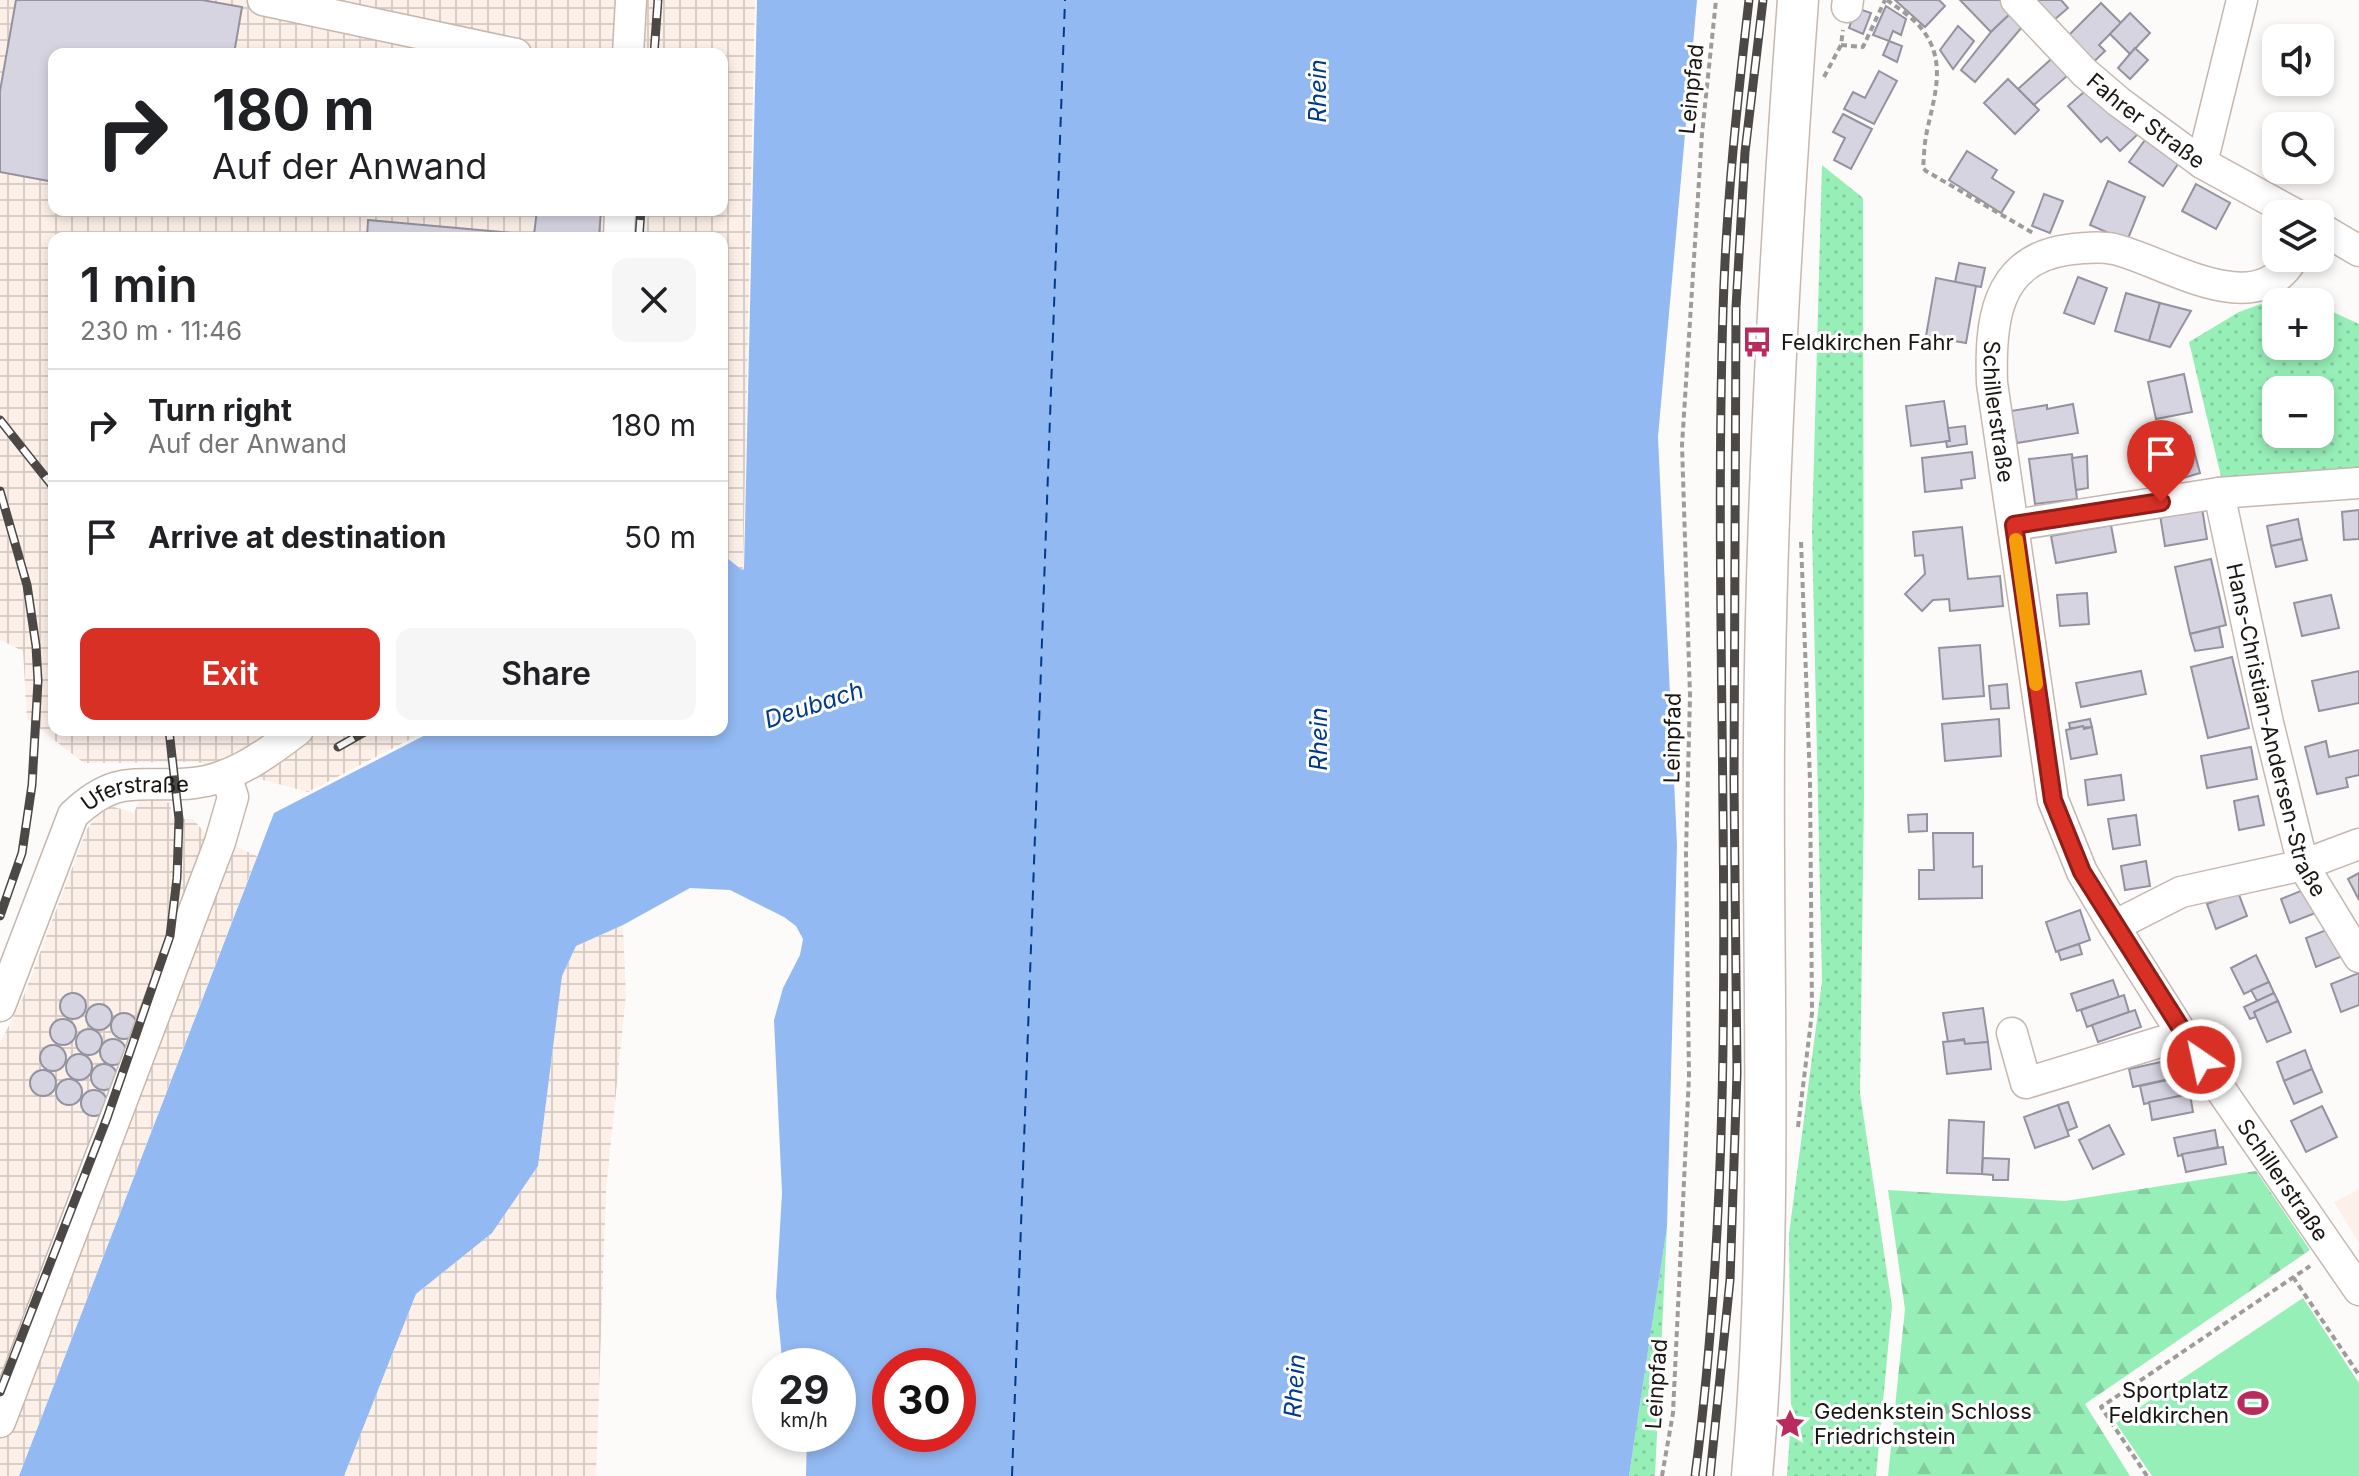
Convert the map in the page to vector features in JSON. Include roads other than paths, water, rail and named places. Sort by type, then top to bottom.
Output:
[{"type":"main road","points":[[1752,1476],[1760,1385],[1764,1267],[1766,574],[1780,246],[1798,0]]},
{"type":"street","points":[[263,0],[488,48]]},
{"type":"street","points":[[628,48],[631,0]]},
{"type":"street","name":"Fahrer Straße","points":[[2016,0],[2085,73],[2119,102],[2202,163],[2269,200]]},
{"type":"street","points":[[2202,163],[2242,0]]},
{"type":"street","points":[[2334,236],[2359,251]]},
{"type":"street","name":"Schillerstraße","points":[[2282,272],[2265,283],[2244,288],[2222,287],[2113,249],[2084,247],[2061,251],[2029,263],[2008,284],[1995,314],[1991,337],[1992,383],[2053,800],[2082,872],[2183,1035],[2359,1290]]},
{"type":"street","points":[[2014,525],[2219,493],[2359,483]]},
{"type":"street","name":"Hans-Christian-Andersen-Straße","points":[[2219,493],[2268,723],[2303,865],[2359,957]]},
{"type":"street","name":"Uferstraße","points":[[0,1006],[73,815],[88,801],[104,791],[141,782],[194,783],[226,775],[270,751],[290,736]]},
{"type":"street","points":[[0,1422],[220,842],[233,797],[226,775]]},
{"type":"street","points":[[2114,926],[2181,892],[2303,865],[2359,844]]},
{"type":"street","points":[[2012,1033],[2026,1083],[2183,1035]]},
{"type":"water","points":[[757,0],[1697,0],[1658,437],[1677,845],[1667,1227],[1629,1476],[806,1476],[807,1452],[856,1452],[856,1348],[781,1348],[776,1296],[782,1193],[774,1020],[783,988],[800,955],[803,939],[796,926],[784,917],[730,890],[690,888],[623,925],[576,946],[562,976],[538,1166],[492,1233],[416,1294],[344,1476],[19,1476],[274,813],[423,736],[728,736],[728,559],[744,569]]},
{"type":"railway","points":[[654,48],[658,0]]},
{"type":"railway","points":[[1695,1476],[1710,1331],[1719,1186],[1723,1040],[1720,457],[1723,311],[1733,155],[1749,0]]},
{"type":"railway","points":[[1710,1476],[1730,1280],[1737,1073],[1734,782],[1736,307],[1745,152],[1763,0]]},
{"type":"railway","points":[[639,232],[641,216]]},
{"type":"railway","points":[[0,420],[48,480]]},
{"type":"railway","points":[[0,491],[27,585],[38,681],[32,785],[22,853],[0,916]]},
{"type":"railway","points":[[0,1392],[107,1118],[170,936],[177,878],[179,819],[170,736]]},
{"type":"railway","points":[[338,747],[357,736]]},
{"type":"place","name":"Feldkirchen Fahr","points":[[1757,342]]},
{"type":"place","name":"Sportplatz Feldkirchen","points":[[2253,1403]]},
{"type":"place","name":"Gedenkstein Schloss Friedrichstein","points":[[1790,1424]]},
{"type":"water label","name":"Rhein","points":[[1318,91]]},
{"type":"water label","name":"Deubach","points":[[814,705]]},
{"type":"water label","name":"Rhein","points":[[1319,739]]},
{"type":"water label","name":"Rhein","points":[[1295,1386]]}]
